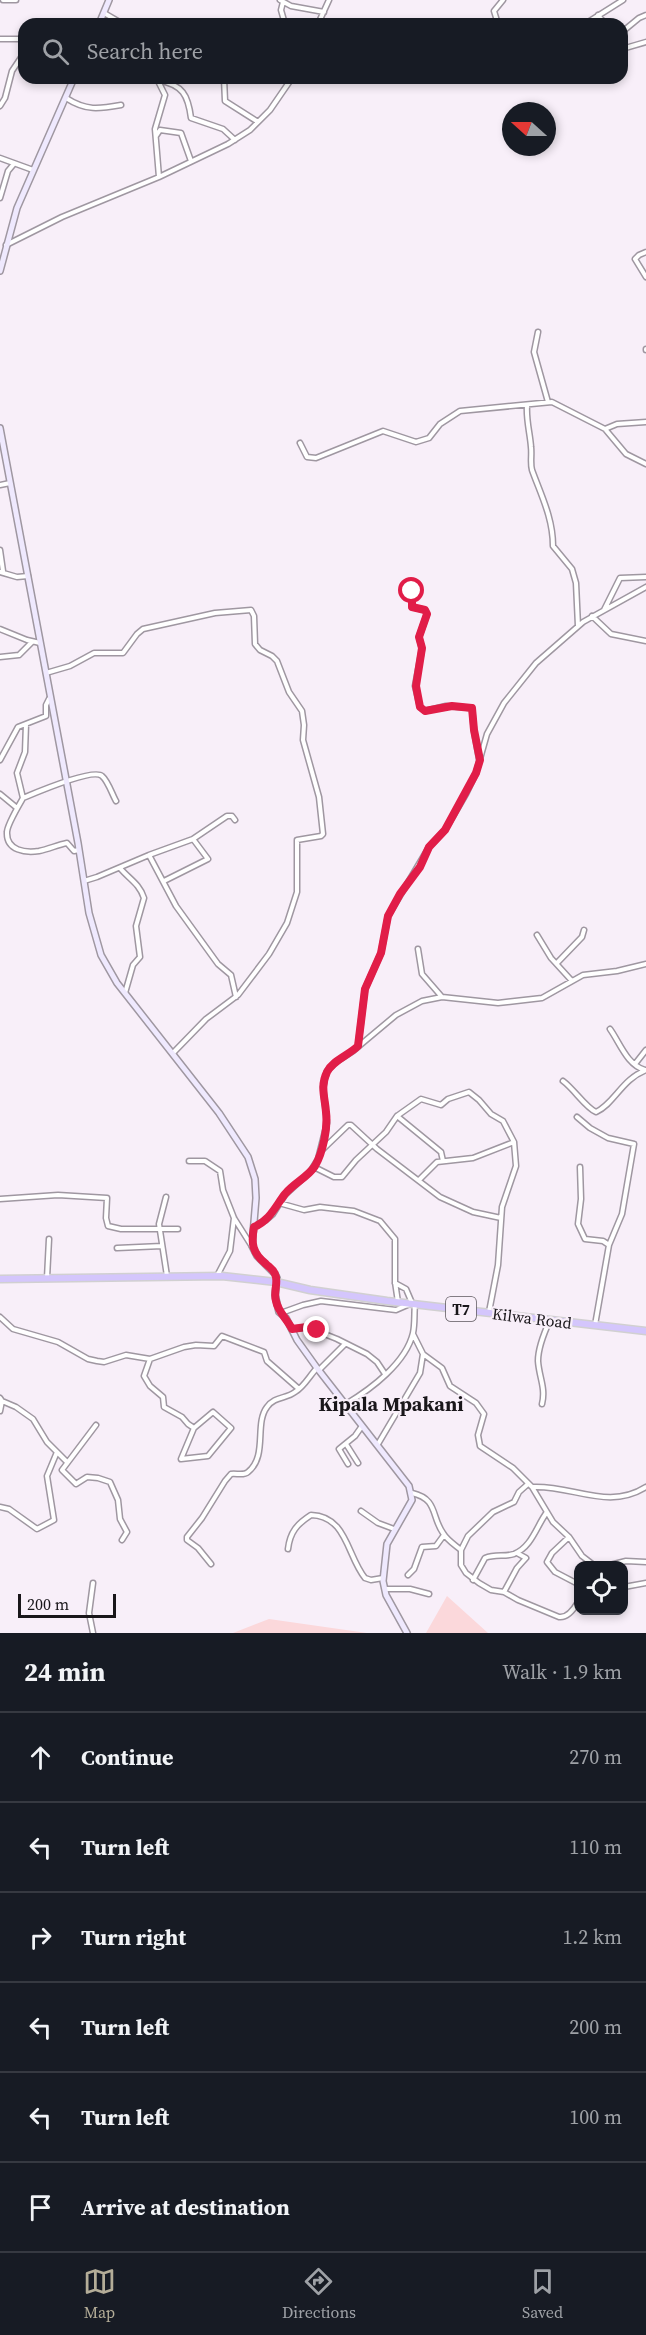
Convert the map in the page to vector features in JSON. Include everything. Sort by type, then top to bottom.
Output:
[{"type":"highway","name":"T7","points":[[0,1279],[217,1276],[276,1282]]},
{"type":"highway","name":"Kilwa Road","points":[[276,1282],[310,1290],[399,1302],[646,1331]]},
{"type":"main road","points":[[102,18],[109,0]]},
{"type":"main road","points":[[0,271],[17,208],[72,84]]},
{"type":"main road","points":[[0,428],[89,913],[101,956],[125,993],[234,1133],[251,1165],[256,1198],[252,1246],[257,1256],[275,1274],[276,1302],[280,1313],[318,1369],[405,1479],[412,1493],[410,1504],[394,1529],[386,1548],[384,1578],[384,1588],[407,1633]]},
{"type":"street","points":[[3,0],[16,0]]},
{"type":"street","points":[[322,18],[329,0]]},
{"type":"street","points":[[496,18],[494,11],[503,0]]},
{"type":"street","points":[[594,18],[623,0]]},
{"type":"street","points":[[283,18],[282,1],[324,12]]},
{"type":"street","points":[[104,13],[113,18]]},
{"type":"street","points":[[628,27],[646,15]]},
{"type":"street","points":[[0,39],[18,39]]},
{"type":"street","points":[[628,47],[646,42]]},
{"type":"street","points":[[0,106],[5,98],[12,71],[18,62]]},
{"type":"street","points":[[159,177],[155,125],[165,95],[160,84]]},
{"type":"street","points":[[176,84],[190,105],[191,118],[223,129],[235,140]]},
{"type":"street","points":[[224,84],[225,101],[258,122]]},
{"type":"street","points":[[6,246],[62,217],[159,177],[235,140],[270,110],[288,84]]},
{"type":"street","points":[[66,98],[82,107],[94,109],[121,105]]},
{"type":"street","points":[[156,138],[160,130],[181,133],[191,162]]},
{"type":"street","points":[[0,158],[33,171]]},
{"type":"street","points":[[0,198],[8,171],[13,165]]},
{"type":"street","points":[[646,252],[635,259],[646,277]]},
{"type":"street","points":[[538,332],[534,352],[548,402]]},
{"type":"street","points":[[300,443],[307,457],[316,458],[383,431],[416,442],[429,438],[440,424],[460,411],[527,406],[548,402],[605,429],[626,453],[646,464]]},
{"type":"street","points":[[527,406],[531,466],[550,516],[553,546],[570,565],[574,574],[579,627]]},
{"type":"street","points":[[605,429],[617,424],[646,422]]},
{"type":"street","points":[[0,485],[10,483]]},
{"type":"street","points":[[0,550],[1,572],[17,577],[28,576]]},
{"type":"street","points":[[604,610],[620,578],[646,577]]},
{"type":"street","points":[[358,1046],[365,989],[381,953],[388,916],[400,894],[420,867],[429,847],[445,830],[466,794],[480,760],[487,734],[504,703],[536,663],[592,616],[646,587]]},
{"type":"street","points":[[412,591],[412,607],[425,610],[427,614],[419,637],[422,648],[416,686],[420,707],[425,711],[452,706],[472,708],[480,760]]},
{"type":"street","points":[[46,673],[66,668],[93,653],[123,653],[143,629],[215,612],[252,611],[255,644],[277,661],[289,692],[302,711],[303,740],[319,797],[323,834],[297,840],[297,892],[293,909],[269,954],[236,997],[206,1019],[173,1053]]},
{"type":"street","points":[[592,616],[609,633],[646,641]]},
{"type":"street","points":[[0,629],[40,643]]},
{"type":"street","points":[[0,657],[19,655],[33,642]]},
{"type":"street","points":[[0,760],[17,728],[46,716],[46,705],[49,699]]},
{"type":"street","points":[[23,798],[17,773],[25,752],[26,724]]},
{"type":"street","points":[[0,747],[4,753]]},
{"type":"street","points":[[79,850],[74,851],[67,843],[40,851],[16,850],[7,834],[23,798],[66,781],[101,775],[116,801]]},
{"type":"street","points":[[0,794],[17,808]]},
{"type":"street","points":[[84,881],[97,878],[193,839],[227,816],[232,816],[235,820]]},
{"type":"street","points":[[164,881],[208,859],[193,839]]},
{"type":"street","points":[[149,855],[176,906],[193,932],[218,964],[231,975],[236,997]]},
{"type":"street","points":[[120,868],[135,881],[144,898],[136,926],[140,957],[133,965],[125,993]]},
{"type":"street","points":[[557,963],[582,937],[584,930]]},
{"type":"street","points":[[537,935],[546,951],[572,981]]},
{"type":"street","points":[[418,949],[422,974],[442,997]]},
{"type":"street","points":[[254,1227],[266,1220],[288,1191],[314,1167],[321,1151],[327,1123],[323,1095],[324,1079],[330,1067],[396,1015],[422,1001],[442,997],[498,1003],[531,1000],[548,996],[587,974],[617,971],[646,964]]},
{"type":"street","points":[[610,1029],[634,1064],[646,1070]]},
{"type":"street","points":[[634,1064],[646,1050]]},
{"type":"street","points":[[562,1081],[573,1089],[591,1110],[596,1112],[603,1108],[619,1089],[646,1070]]},
{"type":"street","points":[[314,1167],[334,1177],[342,1177],[386,1132],[397,1116],[421,1099],[441,1105],[448,1099],[470,1092],[491,1114],[503,1121],[514,1142],[516,1166],[502,1207],[498,1265],[489,1312]]},
{"type":"street","points":[[397,1116],[441,1152],[443,1161]]},
{"type":"street","points":[[577,1117],[593,1130],[612,1140],[634,1144],[621,1219],[609,1245],[595,1326]]},
{"type":"street","points":[[321,1151],[348,1125],[363,1134],[440,1197],[463,1208],[501,1218]]},
{"type":"street","points":[[419,1180],[434,1163],[473,1158],[514,1142]]},
{"type":"street","points":[[189,1161],[205,1161],[218,1169],[234,1218],[252,1246]]},
{"type":"street","points":[[580,1167],[581,1199],[578,1224],[580,1233],[585,1239],[603,1241],[609,1245]]},
{"type":"street","points":[[0,1199],[58,1196],[107,1198],[108,1226],[159,1230],[178,1229]]},
{"type":"street","points":[[166,1197],[159,1218],[159,1230],[167,1276]]},
{"type":"street","points":[[279,1203],[304,1210],[320,1207],[354,1211],[377,1219],[395,1239],[395,1282],[399,1302]]},
{"type":"street","points":[[217,1276],[232,1246],[234,1218]]},
{"type":"street","points":[[46,1278],[49,1239]]},
{"type":"street","points":[[117,1248],[162,1246]]},
{"type":"street","points":[[346,1404],[385,1374],[402,1356],[412,1334],[413,1303],[406,1289],[395,1282]]},
{"type":"street","points":[[280,1313],[321,1301],[396,1310],[413,1303]]},
{"type":"street","points":[[0,1317],[13,1329],[58,1342],[88,1359],[104,1362],[126,1355],[150,1359],[184,1347],[214,1346],[222,1336],[264,1352],[267,1360],[299,1389]]},
{"type":"street","points":[[542,1404],[544,1393],[539,1351],[550,1319]]},
{"type":"street","points":[[292,1329],[307,1327],[315,1329],[370,1355],[385,1374]]},
{"type":"street","points":[[412,1334],[423,1354],[442,1368],[450,1386],[476,1403],[482,1410],[484,1414],[478,1435],[480,1446],[513,1468],[530,1485],[553,1522],[588,1561]]},
{"type":"street","points":[[211,1564],[198,1548],[189,1542],[187,1537],[228,1477],[231,1474],[245,1474],[249,1471],[259,1451],[261,1419],[267,1406],[278,1398],[290,1395],[299,1389],[345,1344]]},
{"type":"street","points":[[378,1444],[418,1376],[423,1354]]},
{"type":"street","points":[[150,1359],[144,1376],[147,1382],[163,1397],[164,1407],[183,1417],[194,1428]]},
{"type":"street","points":[[0,1411],[1,1400],[33,1419],[47,1442],[67,1462]]},
{"type":"street","points":[[213,1412],[231,1428],[208,1456],[181,1459],[194,1428],[213,1412]]},
{"type":"street","points":[[96,1425],[67,1462],[63,1472],[78,1484],[91,1477],[106,1480],[112,1484],[118,1500],[120,1519],[127,1532],[122,1540]]},
{"type":"street","points":[[348,1464],[339,1450],[360,1431],[362,1425]]},
{"type":"street","points":[[346,1444],[358,1463]]},
{"type":"street","points":[[0,1507],[9,1509],[37,1529],[54,1520],[47,1476],[57,1452]]},
{"type":"street","points":[[574,1609],[561,1618],[504,1592],[491,1590],[473,1580],[461,1565],[461,1550],[468,1536],[493,1512],[514,1502],[519,1492],[530,1485],[617,1498],[634,1494],[646,1487]]},
{"type":"street","points":[[412,1493],[421,1495],[432,1506],[444,1535],[461,1550]]},
{"type":"street","points":[[361,1511],[378,1523],[394,1529]]},
{"type":"street","points":[[473,1580],[485,1558],[517,1553],[528,1542],[547,1512]]},
{"type":"street","points":[[288,1549],[290,1536],[297,1525],[311,1515],[324,1516],[339,1528],[365,1578],[371,1580],[384,1578]]},
{"type":"street","points":[[408,1575],[414,1569],[421,1549],[436,1546],[444,1535]]},
{"type":"street","points":[[569,1537],[552,1553],[547,1562],[555,1572],[574,1582]]},
{"type":"street","points":[[504,1592],[526,1558],[517,1553]]},
{"type":"street","points":[[628,1562],[646,1562]]},
{"type":"street","points":[[93,1583],[89,1611],[93,1633]]},
{"type":"street","points":[[628,1586],[646,1583]]},
{"type":"street","points":[[384,1588],[410,1589],[429,1594]]},
{"type":"shaded area","points":[[447,1596],[488,1633],[426,1633]]},
{"type":"shaded area","points":[[269,1619],[367,1633],[233,1633]]},
{"type":"district","name":"Kipala Mpakani","points":[[391,1404]]},
{"type":"route","points":[[317,1330],[307,1327],[292,1329],[285,1316],[279,1312],[275,1295],[277,1278],[273,1269],[257,1256],[252,1246],[254,1227],[273,1214],[285,1195],[310,1172],[318,1159],[327,1123],[323,1095],[324,1079],[330,1067],[358,1046],[365,989],[381,953],[388,916],[400,894],[420,867],[429,847],[445,830],[466,794],[480,760],[472,708],[446,706],[425,711],[420,707],[416,690],[418,660],[422,648],[419,637],[427,614],[425,610],[412,607],[412,591]]}]
